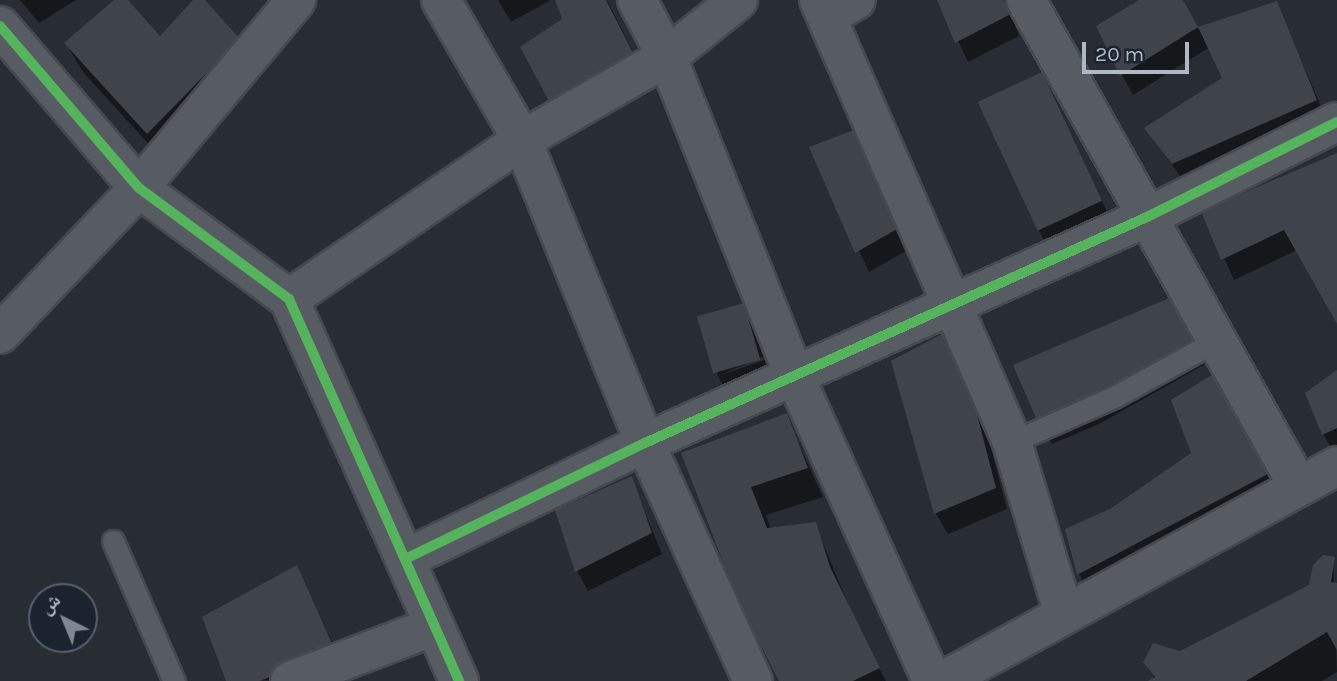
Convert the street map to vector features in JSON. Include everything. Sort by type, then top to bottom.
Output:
[{"type":"street","points":[[0,334],[139,188],[296,0]]},
{"type":"street","points":[[442,0],[522,140],[645,443],[753,681]]},
{"type":"street","points":[[637,0],[667,57],[795,377],[932,681]]},
{"type":"street","points":[[289,299],[522,140],[667,57],[738,0]]},
{"type":"street","points":[[1026,0],[1298,487]]},
{"type":"street","points":[[834,5],[952,306],[1012,442],[1064,614]]},
{"type":"street","points":[[0,26],[139,188],[289,299],[458,681]]},
{"type":"street","points":[[405,559],[645,443],[1147,217],[1337,122]]},
{"type":"street","points":[[943,681],[1337,466]]},
{"type":"street","points":[[290,681],[432,627]]},
{"type":"lane","points":[[1012,442],[1114,397],[1216,341]]},
{"type":"lane","points":[[113,541],[174,681]]},
{"type":"building","points":[[114,0],[128,0],[160,36],[193,0],[205,0],[240,39],[147,134],[64,43]]},
{"type":"building","points":[[555,0],[606,0],[633,53],[597,78],[549,101],[520,47],[562,19]]},
{"type":"building","points":[[937,0],[1004,0],[1009,15],[955,43]]},
{"type":"building","points":[[1139,0],[1183,0],[1198,27],[1120,76],[1096,26]]},
{"type":"building","points":[[1277,1],[1317,100],[1172,164],[1144,128],[1222,78],[1198,27]]},
{"type":"building","points":[[1042,72],[1102,201],[1038,231],[978,102]]},
{"type":"building","points":[[862,127],[897,229],[855,253],[809,147]]},
{"type":"building","points":[[1337,153],[1337,324],[1284,230],[1221,260],[1201,211]]},
{"type":"building","points":[[1176,295],[1199,341],[1039,425],[1013,365]]},
{"type":"building","points":[[744,303],[760,360],[713,373],[697,317]]},
{"type":"building","points":[[944,333],[970,387],[996,488],[934,514],[891,361]]},
{"type":"building","points":[[1220,370],[1281,467],[1077,575],[1065,529],[1110,509],[1191,453],[1171,400]]},
{"type":"building","points":[[1337,370],[1337,428],[1322,435],[1305,393]]},
{"type":"building","points":[[787,413],[808,468],[751,487],[767,528],[816,522],[830,567],[880,668],[853,681],[779,681],[738,601],[681,453]]},
{"type":"building","points":[[632,476],[652,533],[575,572],[555,510]]},
{"type":"building","points":[[1323,555],[1335,557],[1331,582],[1337,583],[1337,650],[1327,632],[1246,681],[1148,681],[1155,677],[1143,662],[1153,643],[1180,651],[1309,585],[1313,565]]},
{"type":"building","points":[[297,565],[335,650],[260,681],[226,681],[202,617]]},
{"type":"cycle path","points":[[0,26],[139,188],[289,299],[459,681]]},
{"type":"cycle path","points":[[405,559],[645,443],[1147,217],[1337,122]]}]
